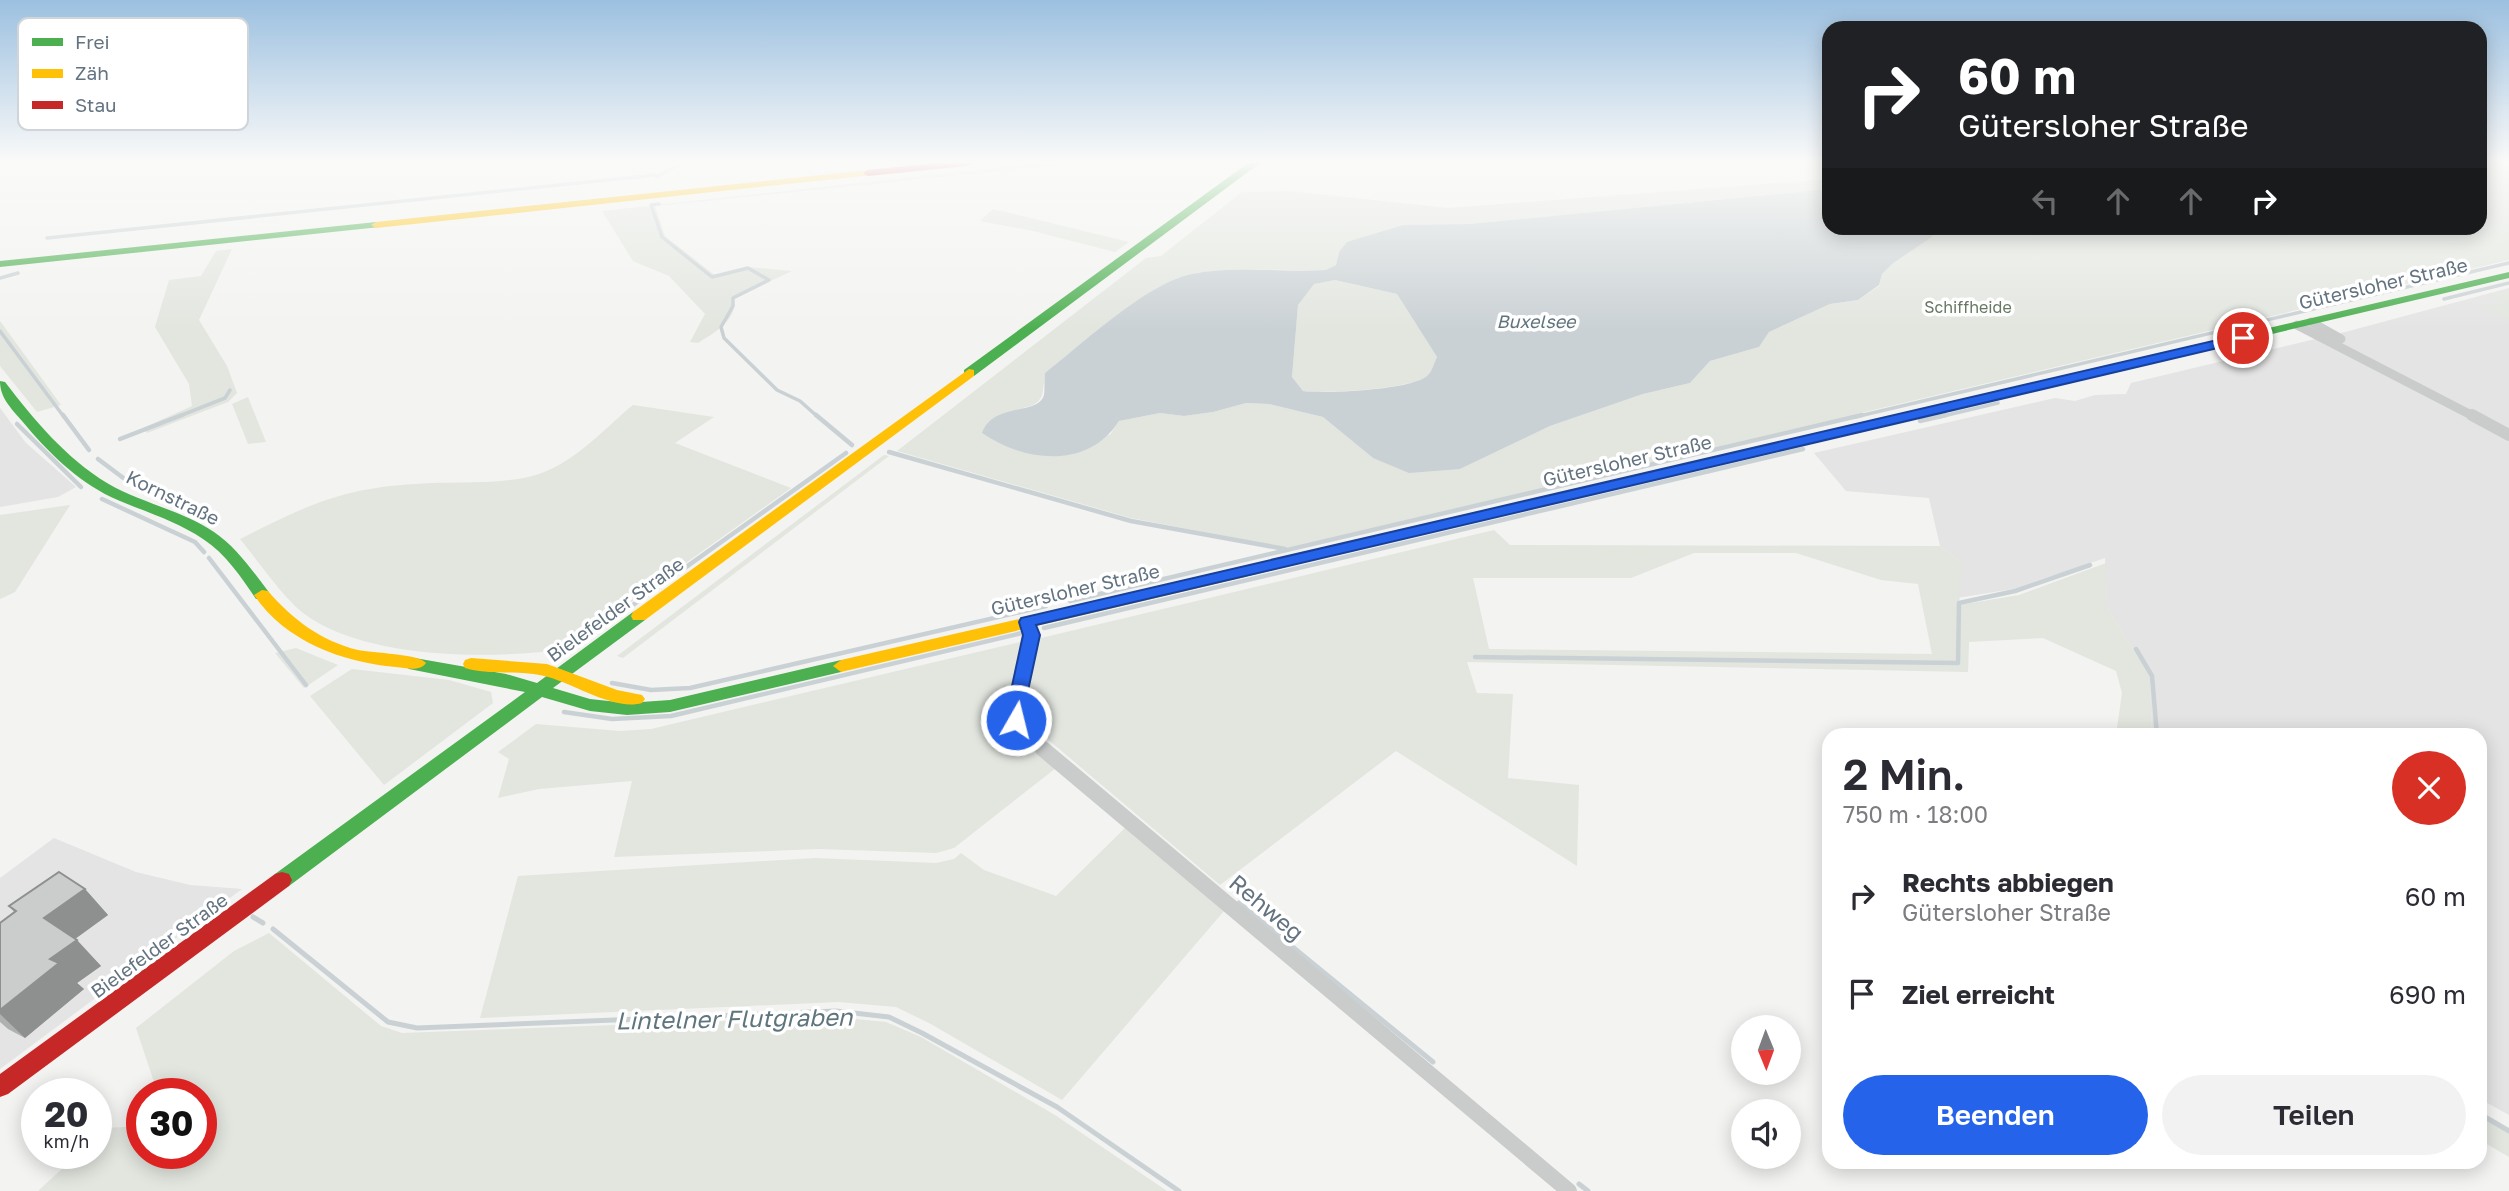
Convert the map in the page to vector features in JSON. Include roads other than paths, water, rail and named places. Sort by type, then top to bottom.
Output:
[{"type":"main road","points":[[0,253],[333,219]]},
{"type":"main road","points":[[0,264],[435,219]]},
{"type":"main road","name":"Bielefelder Straße","points":[[0,1087],[1180,219]]},
{"type":"main road","name":"Gütersloher Straße","points":[[538,692],[590,705],[627,709],[670,706],[2509,275]]},
{"type":"main road","name":"Kornstraße","points":[[0,385],[42,435],[103,486],[185,523],[222,546],[278,615],[308,639],[360,656],[494,677],[538,692]]},
{"type":"main road","name":"Kornstraße","points":[[410,663],[524,664],[562,674]]},
{"type":"main road","name":"Gütersloher Straße","points":[[562,674],[601,693],[631,699],[671,700],[754,686]]},
{"type":"street","points":[[2304,324],[2509,435]]},
{"type":"street","name":"Rehweg","points":[[1027,622],[1032,635],[1016,709],[1022,731],[1569,1191]]},
{"type":"water","name":"Buxelsee","points":[[1525,219],[1822,219],[1822,235],[1933,235],[1892,264],[1882,274],[1879,285],[1858,300],[1830,304],[1769,332],[1759,347],[1710,361],[1690,383],[1643,394],[1550,426],[1460,469],[1409,473],[1373,458],[1323,417],[1269,404],[1246,403],[1213,412],[1184,416],[1160,413],[1119,421],[1106,437],[1090,448],[1055,456],[1017,450],[982,433],[995,417],[1040,401],[1044,395],[1045,373],[1115,316],[1175,279],[1209,271],[1326,270],[1336,265],[1339,252],[1347,242],[1403,225],[1469,224]],"holes":[[[1335,280],[1397,294],[1437,357],[1427,376],[1404,385],[1348,391],[1303,391],[1292,377],[1298,305],[1314,284]]]},
{"type":"waterway","points":[[47,238],[235,219]]},
{"type":"waterway","points":[[656,219],[662,237],[712,277],[748,268],[769,280],[733,298],[733,306],[721,327],[724,338],[777,390],[800,401],[818,417]]},
{"type":"waterway","points":[[1855,417],[2509,263]]},
{"type":"waterway","points":[[0,278],[18,273]]},
{"type":"waterway","points":[[2444,299],[2509,283]]},
{"type":"waterway","points":[[0,331],[64,417]]},
{"type":"waterway","points":[[177,417],[225,398],[230,390]]},
{"type":"waterway","points":[[1939,417],[1998,403]]},
{"type":"waterway","points":[[63,415],[89,450]]},
{"type":"waterway","points":[[120,439],[182,415]]},
{"type":"waterway","points":[[816,415],[852,445]]},
{"type":"waterway","points":[[1070,601],[1862,415]]},
{"type":"waterway","points":[[1920,421],[1946,415]]},
{"type":"waterway","points":[[17,424],[81,487]]},
{"type":"waterway","points":[[1044,628],[1803,449]]},
{"type":"waterway","points":[[889,452],[1131,521],[1285,549]]},
{"type":"waterway","points":[[588,637],[846,453]]},
{"type":"waterway","points":[[98,459],[138,489],[207,520]]},
{"type":"waterway","points":[[102,499],[195,542],[204,552]]},
{"type":"waterway","points":[[209,558],[306,685]]},
{"type":"waterway","points":[[1475,657],[1958,663],[1959,603],[2015,591],[2090,565]]},
{"type":"waterway","points":[[612,683],[651,690],[690,688],[1046,606]]},
{"type":"waterway","points":[[564,712],[612,719],[671,716],[1022,633]]},
{"type":"waterway","points":[[2136,649],[2152,676],[2156,728]]},
{"type":"waterway","points":[[1239,903],[1433,1062]]},
{"type":"waterway","name":"Lintelner Flutgraben","points":[[253,917],[263,923]]},
{"type":"waterway","name":"Lintelner Flutgraben","points":[[273,929],[388,1022],[417,1028],[836,1011],[889,1017],[1057,1107],[1179,1191]]},
{"type":"waterway","points":[[2487,1118],[2509,1131]]},
{"type":"waterway","points":[[1579,1184],[1588,1191]]},
{"type":"park label","name":"Schiffheide","points":[[1968,307]]}]
